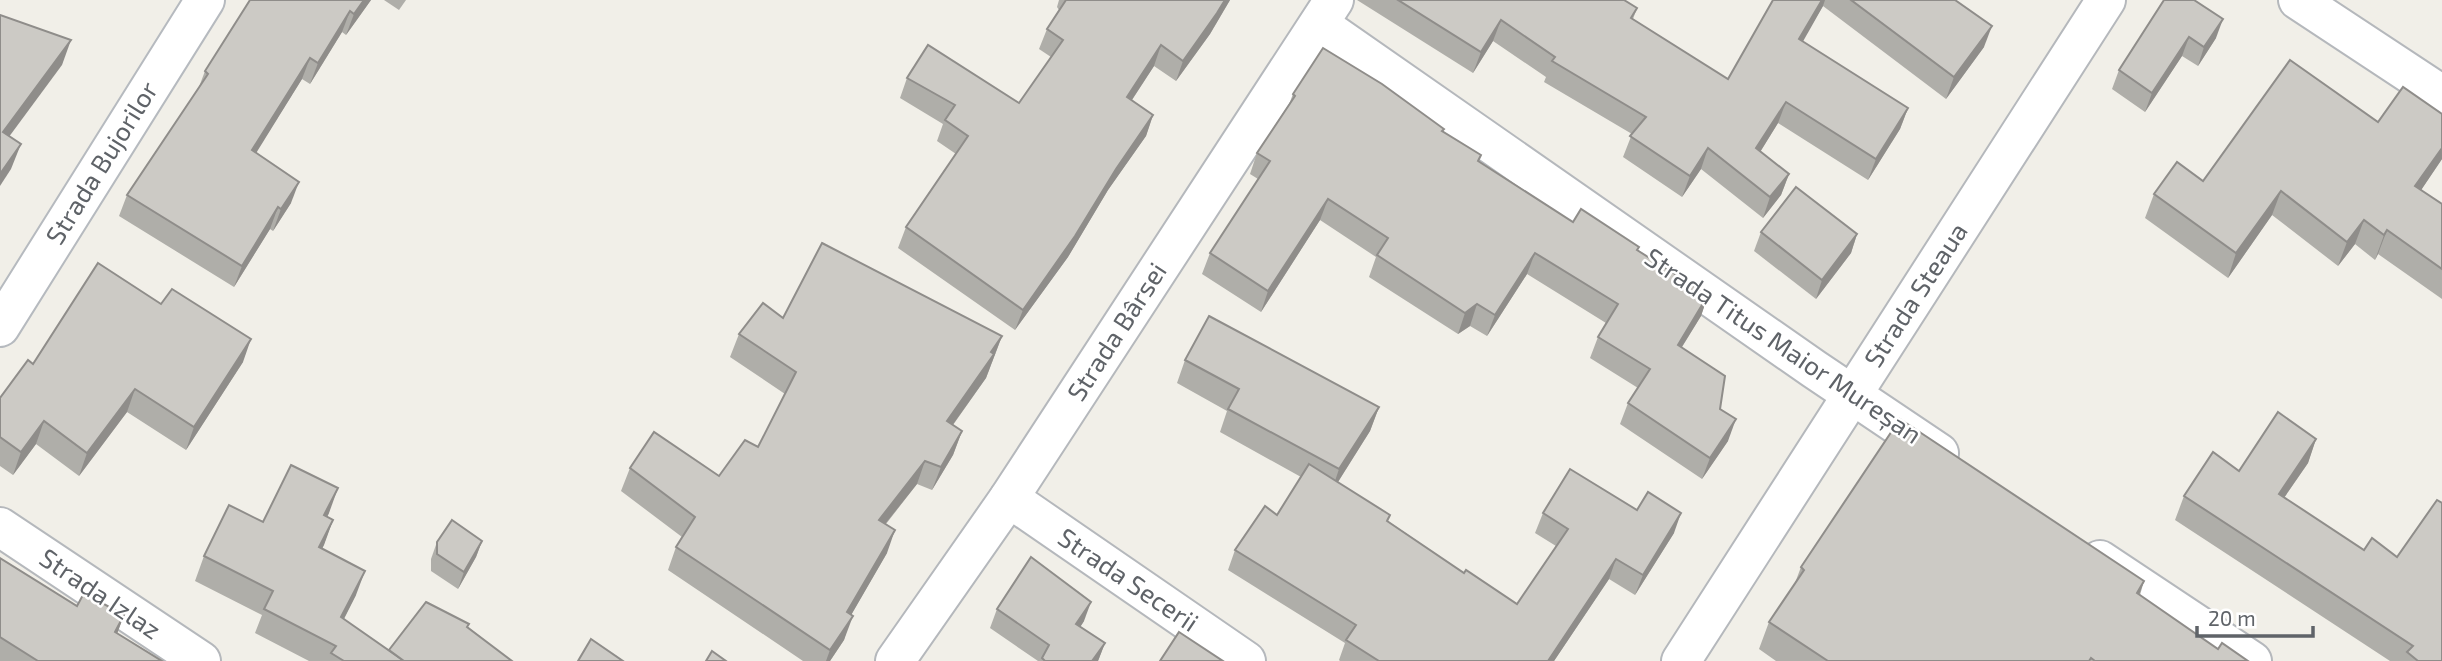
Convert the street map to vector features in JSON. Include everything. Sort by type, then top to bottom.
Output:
[{"type":"street","name":"Strada Bujorilor","points":[[0,327],[205,0]]},
{"type":"street","name":"Strada Steaua","points":[[1681,661],[2106,0]]},
{"type":"street","points":[[2298,0],[2442,95]]},
{"type":"street","name":"Strada Titus Maior Mureșan","points":[[1326,12],[1852,395],[1967,471]]},
{"type":"street","name":"Strada Bârsei","points":[[895,661],[1009,498],[1326,12]]},
{"type":"street","name":"Strada Secerii","points":[[1009,498],[1246,661]]},
{"type":"street","name":"Strada Izlaz","points":[[0,527],[201,661]]},
{"type":"street","points":[[2070,540],[2252,661]]},
{"type":"building","points":[[250,0],[364,0],[354,14],[350,11],[318,63],[310,58],[252,150],[299,182],[281,209],[278,207],[242,266],[127,195],[208,74],[205,71]]},
{"type":"building","points":[[1066,0],[1225,0],[1183,61],[1161,45],[1127,97],[1153,115],[1075,236],[1023,310],[906,227],[968,136],[945,120],[955,105],[907,78],[928,45],[1019,103],[1063,40],[1047,29]]},
{"type":"building","points":[[1398,0],[1624,0],[1637,8],[1631,18],[1728,79],[1773,0],[1822,0],[1799,39],[1908,108],[1876,159],[1786,102],[1756,148],[1789,174],[1770,197],[1708,148],[1690,176],[1630,136],[1646,117],[1552,61],[1555,57],[1501,20],[1481,52]]},
{"type":"building","points":[[1851,0],[1955,0],[1992,26],[1954,77]]},
{"type":"building","points":[[2164,0],[2194,0],[2223,19],[2204,47],[2189,37],[2152,93],[2119,70]]},
{"type":"building","points":[[0,15],[71,40],[3,132],[21,144],[0,174]]},
{"type":"building","points":[[1323,48],[1382,84],[1444,129],[1442,131],[1481,155],[1478,161],[1573,222],[1581,209],[1639,247],[1637,250],[1708,295],[1678,345],[1725,376],[1720,409],[1736,419],[1710,458],[1628,403],[1650,369],[1598,337],[1618,304],[1535,253],[1495,315],[1477,304],[1465,313],[1377,255],[1388,238],[1328,199],[1268,291],[1210,253],[1270,161],[1257,153]]},
{"type":"building","points":[[2290,60],[2378,122],[2403,87],[2442,114],[2442,148],[2415,186],[2442,204],[2442,269],[2387,230],[2384,235],[2364,220],[2347,242],[2281,191],[2236,253],[2154,194],[2177,162],[2203,181]]},
{"type":"building","points":[[1796,187],[1857,234],[1822,280],[1761,232]]},
{"type":"building","points":[[822,243],[1002,336],[991,352],[994,354],[947,421],[962,431],[941,467],[925,461],[879,520],[895,530],[847,612],[853,616],[830,650],[676,547],[695,517],[630,468],[654,432],[719,476],[745,440],[758,447],[796,372],[739,334],[763,303],[783,318]]},
{"type":"building","points":[[98,263],[161,304],[172,289],[251,339],[194,427],[135,389],[87,453],[44,421],[21,452],[0,437],[0,398],[28,360],[33,364]]},
{"type":"building","points":[[1209,316],[1379,407],[1339,469],[1228,409],[1239,389],[1185,360]]},
{"type":"building","points":[[2278,412],[2316,439],[2279,494],[2364,550],[2372,538],[2397,557],[2437,500],[2442,503],[2442,661],[2418,661],[2407,652],[2413,646],[2184,496],[2213,452],[2239,471]]},
{"type":"building","points":[[1900,419],[2144,581],[2137,593],[2218,649],[2222,643],[2248,661],[2095,661],[2091,658],[2089,661],[1828,661],[1769,622],[1804,570],[1801,567]]},
{"type":"building","points":[[1309,464],[1390,515],[1387,521],[1464,573],[1466,570],[1517,604],[1568,529],[1543,513],[1570,469],[1637,510],[1648,492],[1681,513],[1643,575],[1616,559],[1548,661],[1379,661],[1346,640],[1356,625],[1235,550],[1265,506],[1277,515]]},
{"type":"building","points":[[291,465],[338,488],[324,515],[333,520],[319,547],[365,571],[341,617],[404,661],[344,661],[331,653],[336,646],[264,609],[273,591],[204,556],[229,505],[263,522]]},
{"type":"building","points":[[452,520],[482,541],[464,572],[437,554],[437,542]]},
{"type":"building","points":[[1031,557],[1091,602],[1076,624],[1105,643],[1092,661],[1045,661],[1042,658],[1049,645],[997,609]]},
{"type":"building","points":[[0,558],[77,606],[84,593],[124,615],[115,632],[162,661],[38,661],[0,637]]},
{"type":"building","points":[[426,602],[469,624],[467,627],[512,661],[404,661],[389,650]]},
{"type":"building","points":[[1179,632],[1223,661],[1160,661]]},
{"type":"building","points":[[591,639],[623,661],[578,661]]},
{"type":"building","points":[[712,651],[726,661],[706,661]]}]
